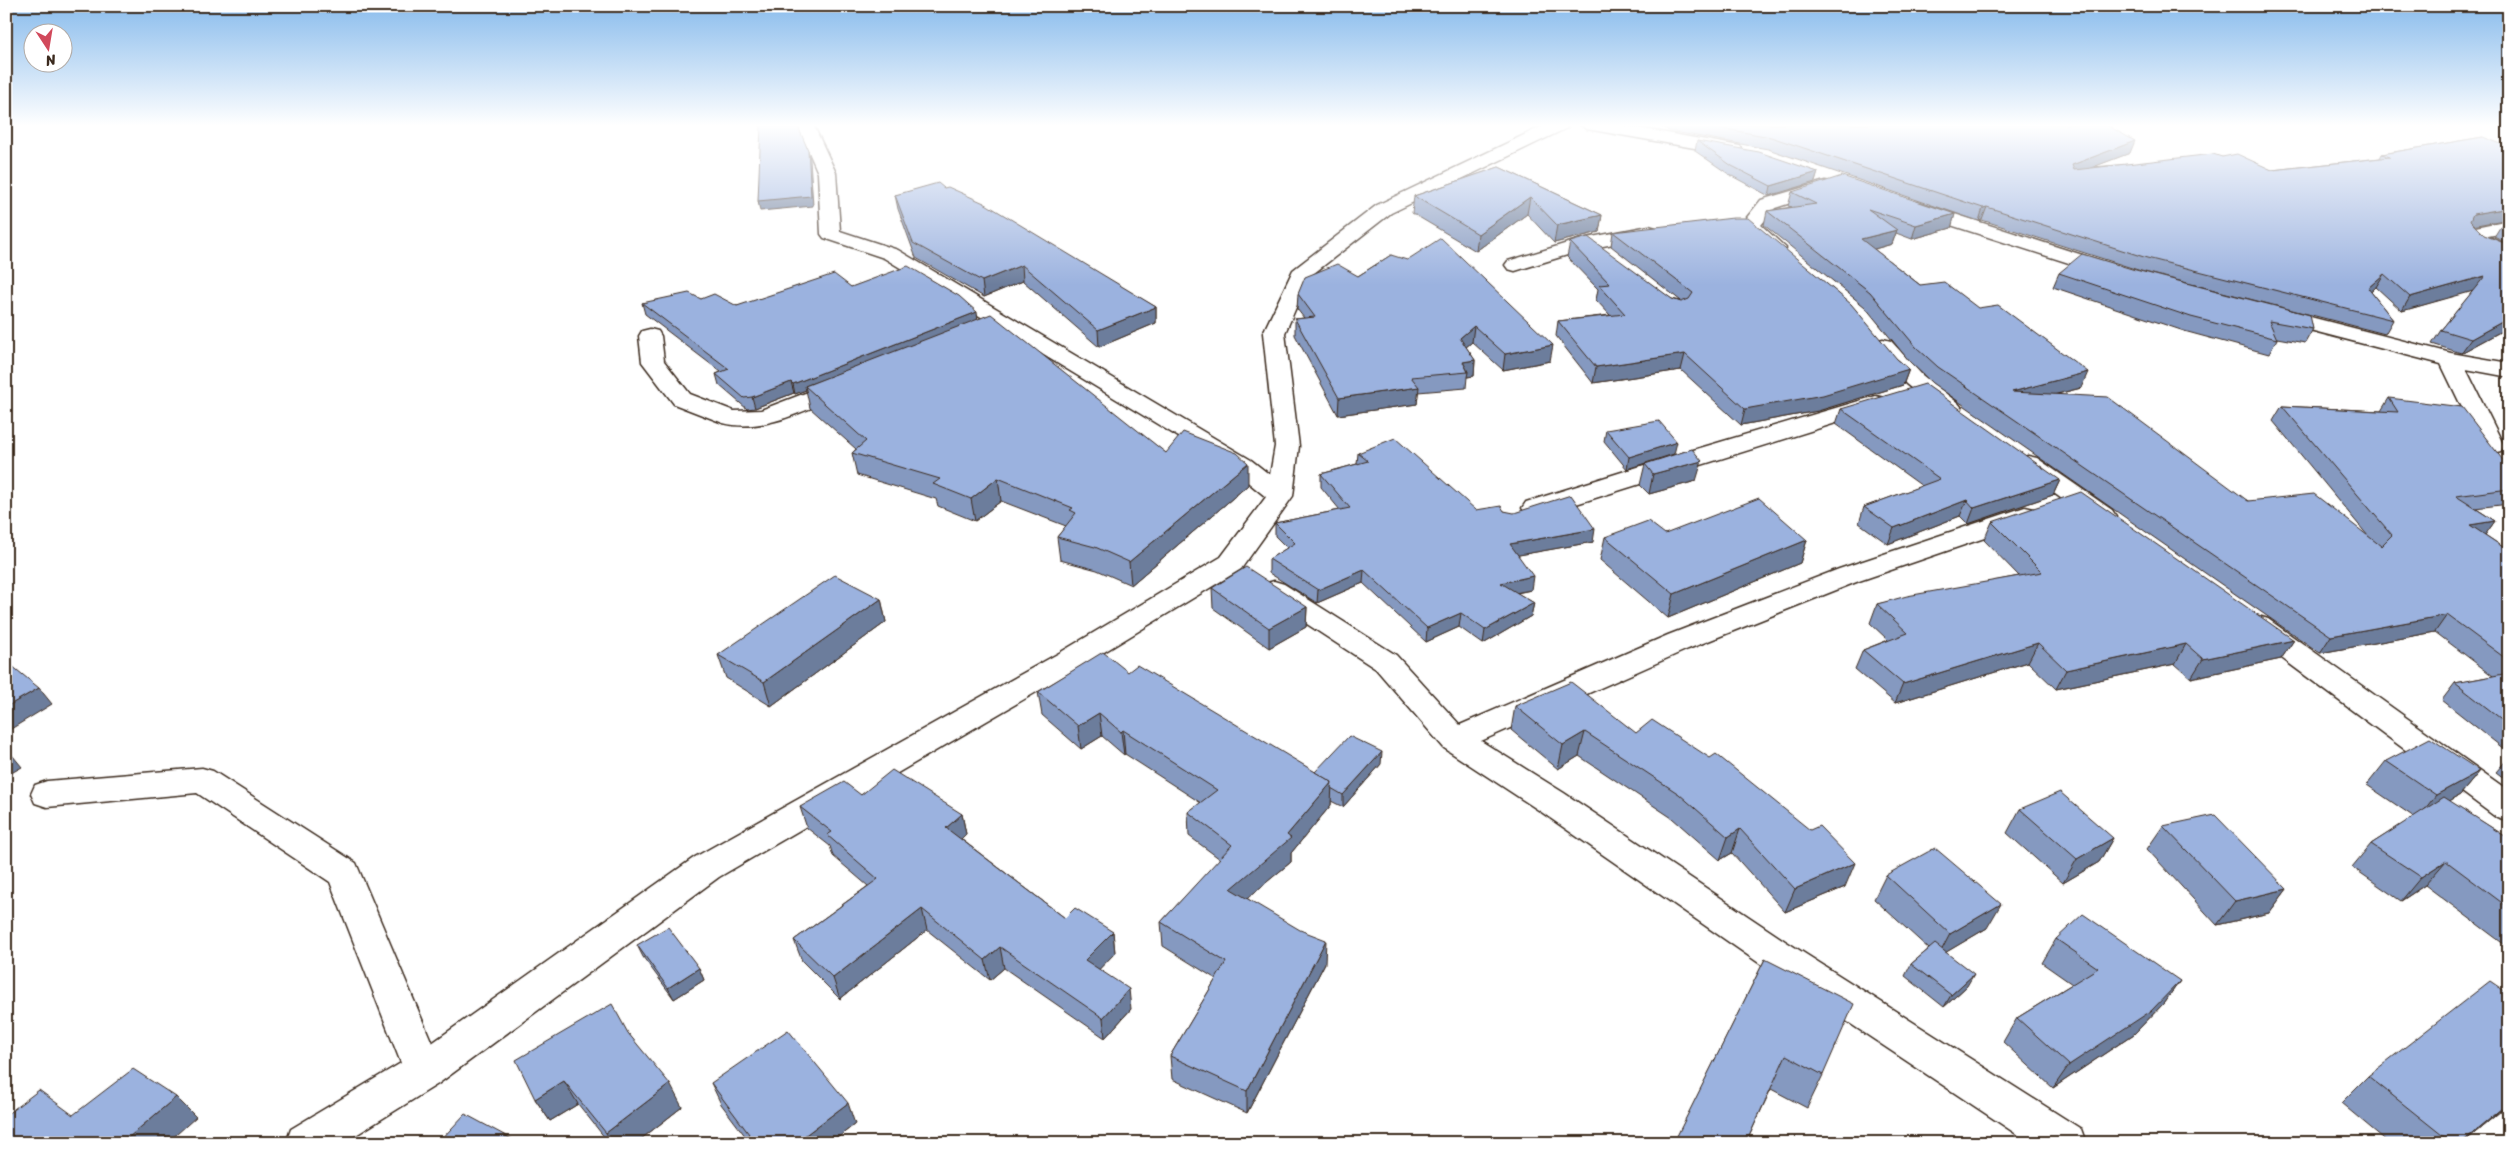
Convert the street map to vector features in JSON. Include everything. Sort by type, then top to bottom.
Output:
[{"type":"street","points":[[828,178],[831,234],[891,254],[1242,465],[1280,496]]},
{"type":"street","points":[[306,1143],[424,1071],[707,867],[1071,659],[1231,563],[1280,496],[1287,446],[1274,333],[1300,274],[1384,209],[1449,178]]},
{"type":"street","points":[[1796,263],[1740,225],[1768,204],[1842,182],[1829,178]]},
{"type":"street","points":[[1900,202],[2123,274]]},
{"type":"street","points":[[2509,226],[2473,233],[2484,243],[2509,254]]},
{"type":"street","points":[[1515,265],[1590,242],[1625,235],[1663,231]]},
{"type":"street","points":[[1590,242],[1612,259]]},
{"type":"street","points":[[2255,309],[2450,360],[2509,370]]},
{"type":"street","points":[[979,332],[1006,322]]},
{"type":"street","points":[[1867,327],[1901,368],[1923,389],[1972,423]]},
{"type":"street","points":[[650,336],[653,362],[682,399],[731,418],[764,417],[862,378]]},
{"type":"street","points":[[2450,360],[2492,446]]},
{"type":"street","points":[[1512,516],[1682,460],[1923,389]]},
{"type":"street","points":[[2012,452],[2124,532]]},
{"type":"street","points":[[1455,740],[1678,642],[1849,575],[2076,498]]},
{"type":"street","points":[[1231,563],[1386,662],[1455,740],[1560,808],[1772,952],[2066,1143]]},
{"type":"street","points":[[2237,611],[2509,809]]},
{"type":"street","points":[[47,794],[202,780],[344,874],[424,1071]]},
{"type":"building","points":[[759,178],[810,178],[811,196],[758,201]]},
{"type":"building","points":[[1468,178],[1522,178],[1602,215],[1557,225],[1530,197],[1478,234],[1414,196]]},
{"type":"building","points":[[1755,178],[1799,178],[1771,186]]},
{"type":"building","points":[[1837,178],[1847,178],[1955,214],[1916,225],[1868,209],[1897,230],[1861,239],[1920,285],[1944,282],[1978,308],[1998,305],[2088,372],[2012,392],[2108,397],[2248,501],[2314,494],[2381,546],[2392,535],[2282,406],[2398,412],[2389,398],[2462,407],[2509,468],[2509,489],[2456,496],[2495,521],[2470,525],[2509,551],[2509,661],[2447,615],[2331,636],[1938,367],[1916,347],[1870,292],[1767,211],[1816,204],[1792,192]]},
{"type":"building","points":[[1892,178],[2509,178],[2509,208],[2473,214],[2470,221],[2484,235],[2509,245],[2509,318],[2471,339],[2441,330],[2485,276],[2410,297],[2384,274],[2368,288],[2393,320],[2147,258],[1987,207],[1983,208]]},
{"type":"building","points":[[938,183],[944,188],[948,187],[984,203],[1156,307],[1098,330],[1022,265],[982,281],[913,243],[895,195]]},
{"type":"building","points":[[1733,218],[1748,218],[1851,304],[1897,359],[1909,369],[1823,395],[1745,409],[1685,354],[1596,367],[1558,321],[1625,314],[1599,285],[1610,284],[1570,242],[1588,237],[1672,299],[1681,302],[1689,299],[1693,293],[1613,232]]},
{"type":"building","points":[[2509,222],[2509,227],[2502,224]]},
{"type":"building","points":[[1441,238],[1553,345],[1505,354],[1474,326],[1460,338],[1475,360],[1463,362],[1468,372],[1411,377],[1419,387],[1339,398],[1295,319],[1315,317],[1298,294],[1305,277],[1337,264],[1358,276],[1391,255],[1407,260]]},
{"type":"building","points":[[2082,254],[2132,269],[2310,315],[2313,329],[2269,321],[2277,339],[2191,317],[2059,273]]},
{"type":"building","points":[[908,266],[959,296],[977,312],[793,384],[791,382],[752,397],[744,398],[716,374],[729,369],[642,303],[689,293],[701,299],[714,294],[737,306],[834,274],[851,287]]},
{"type":"building","points":[[991,314],[1166,453],[1183,432],[1237,453],[1248,463],[1129,562],[1095,547],[1057,537],[1076,513],[1070,510],[1073,508],[998,478],[971,499],[933,484],[940,479],[852,453],[866,441],[805,386]]},
{"type":"building","points":[[1925,384],[2060,480],[1974,508],[1967,500],[1894,528],[1864,507],[1940,479],[1841,409]]},
{"type":"building","points":[[1659,421],[1677,442],[1629,457],[1606,430]]},
{"type":"building","points":[[1395,438],[1476,510],[1501,506],[1504,511],[1514,513],[1571,495],[1595,529],[1510,544],[1533,576],[1501,583],[1534,603],[1485,630],[1461,613],[1427,628],[1364,570],[1318,590],[1269,559],[1295,543],[1275,523],[1350,508],[1321,474],[1368,461],[1358,453]]},
{"type":"building","points":[[1692,449],[1702,461],[1653,474],[1645,464]]},
{"type":"building","points":[[2081,492],[2294,640],[2203,659],[2186,644],[2066,670],[2038,643],[1903,684],[1863,650],[1908,633],[1877,604],[1907,596],[2042,572],[1992,522]]},
{"type":"building","points":[[1759,498],[1807,540],[1674,594],[1605,537],[1648,521],[1665,534]]},
{"type":"building","points":[[1246,567],[1307,607],[1269,628],[1212,588]]},
{"type":"building","points":[[835,575],[881,599],[764,682],[718,655]]},
{"type":"building","points":[[1103,652],[1128,672],[1137,665],[1332,782],[1287,835],[1291,838],[1231,889],[1300,930],[1326,940],[1247,1091],[1170,1056],[1226,962],[1161,922],[1232,845],[1188,812],[1217,790],[1123,730],[1121,732],[1099,713],[1078,726],[1038,692]]},
{"type":"building","points":[[6,661],[39,688],[6,707]]},
{"type":"building","points":[[2509,673],[2509,725],[2455,683]]},
{"type":"building","points":[[1571,682],[1636,733],[1652,720],[1710,758],[1716,754],[1810,830],[1819,826],[1855,863],[1795,889],[1740,829],[1728,837],[1679,794],[1585,732],[1563,745],[1515,706]]},
{"type":"building","points":[[1349,736],[1382,752],[1343,795],[1331,788],[1332,782],[1315,772]]},
{"type":"building","points":[[2430,738],[2480,771],[2436,795],[2386,761]]},
{"type":"building","points":[[892,770],[962,814],[946,828],[1065,918],[1075,908],[1113,932],[1085,960],[1129,989],[1103,1018],[1000,947],[985,960],[922,909],[833,978],[794,940],[878,879],[827,835],[832,832],[800,807],[844,782],[861,795]]},
{"type":"building","points":[[2060,792],[2113,838],[2077,859],[2020,809]]},
{"type":"building","points":[[2444,797],[2509,837],[2509,908],[2446,861],[2421,877],[2371,844]]},
{"type":"building","points":[[2215,815],[2287,889],[2235,901],[2163,826]]},
{"type":"building","points":[[1935,848],[2001,904],[1950,934],[1886,875]]},
{"type":"building","points":[[2083,914],[2180,981],[2151,1011],[2069,1065],[2017,1018],[2098,968],[2056,939]]},
{"type":"building","points":[[668,927],[699,968],[668,988],[637,945]]},
{"type":"building","points":[[1935,944],[1974,974],[1951,995],[1911,964]]},
{"type":"building","points":[[1765,959],[1854,1004],[1823,1075],[1786,1055],[1746,1143],[1680,1143],[1675,1140]]},
{"type":"building","points":[[2490,981],[2509,994],[2509,1103],[2461,1143],[2452,1143],[2368,1076]]},
{"type":"building","points":[[612,1004],[628,1033],[670,1084],[606,1133],[564,1081],[535,1099],[516,1060]]},
{"type":"building","points":[[788,1030],[848,1103],[795,1143],[740,1143],[749,1134],[711,1083]]},
{"type":"building","points":[[133,1069],[176,1097],[122,1143],[6,1143],[6,1115],[39,1090],[73,1115]]},
{"type":"building","points":[[465,1114],[519,1143],[438,1143]]}]
